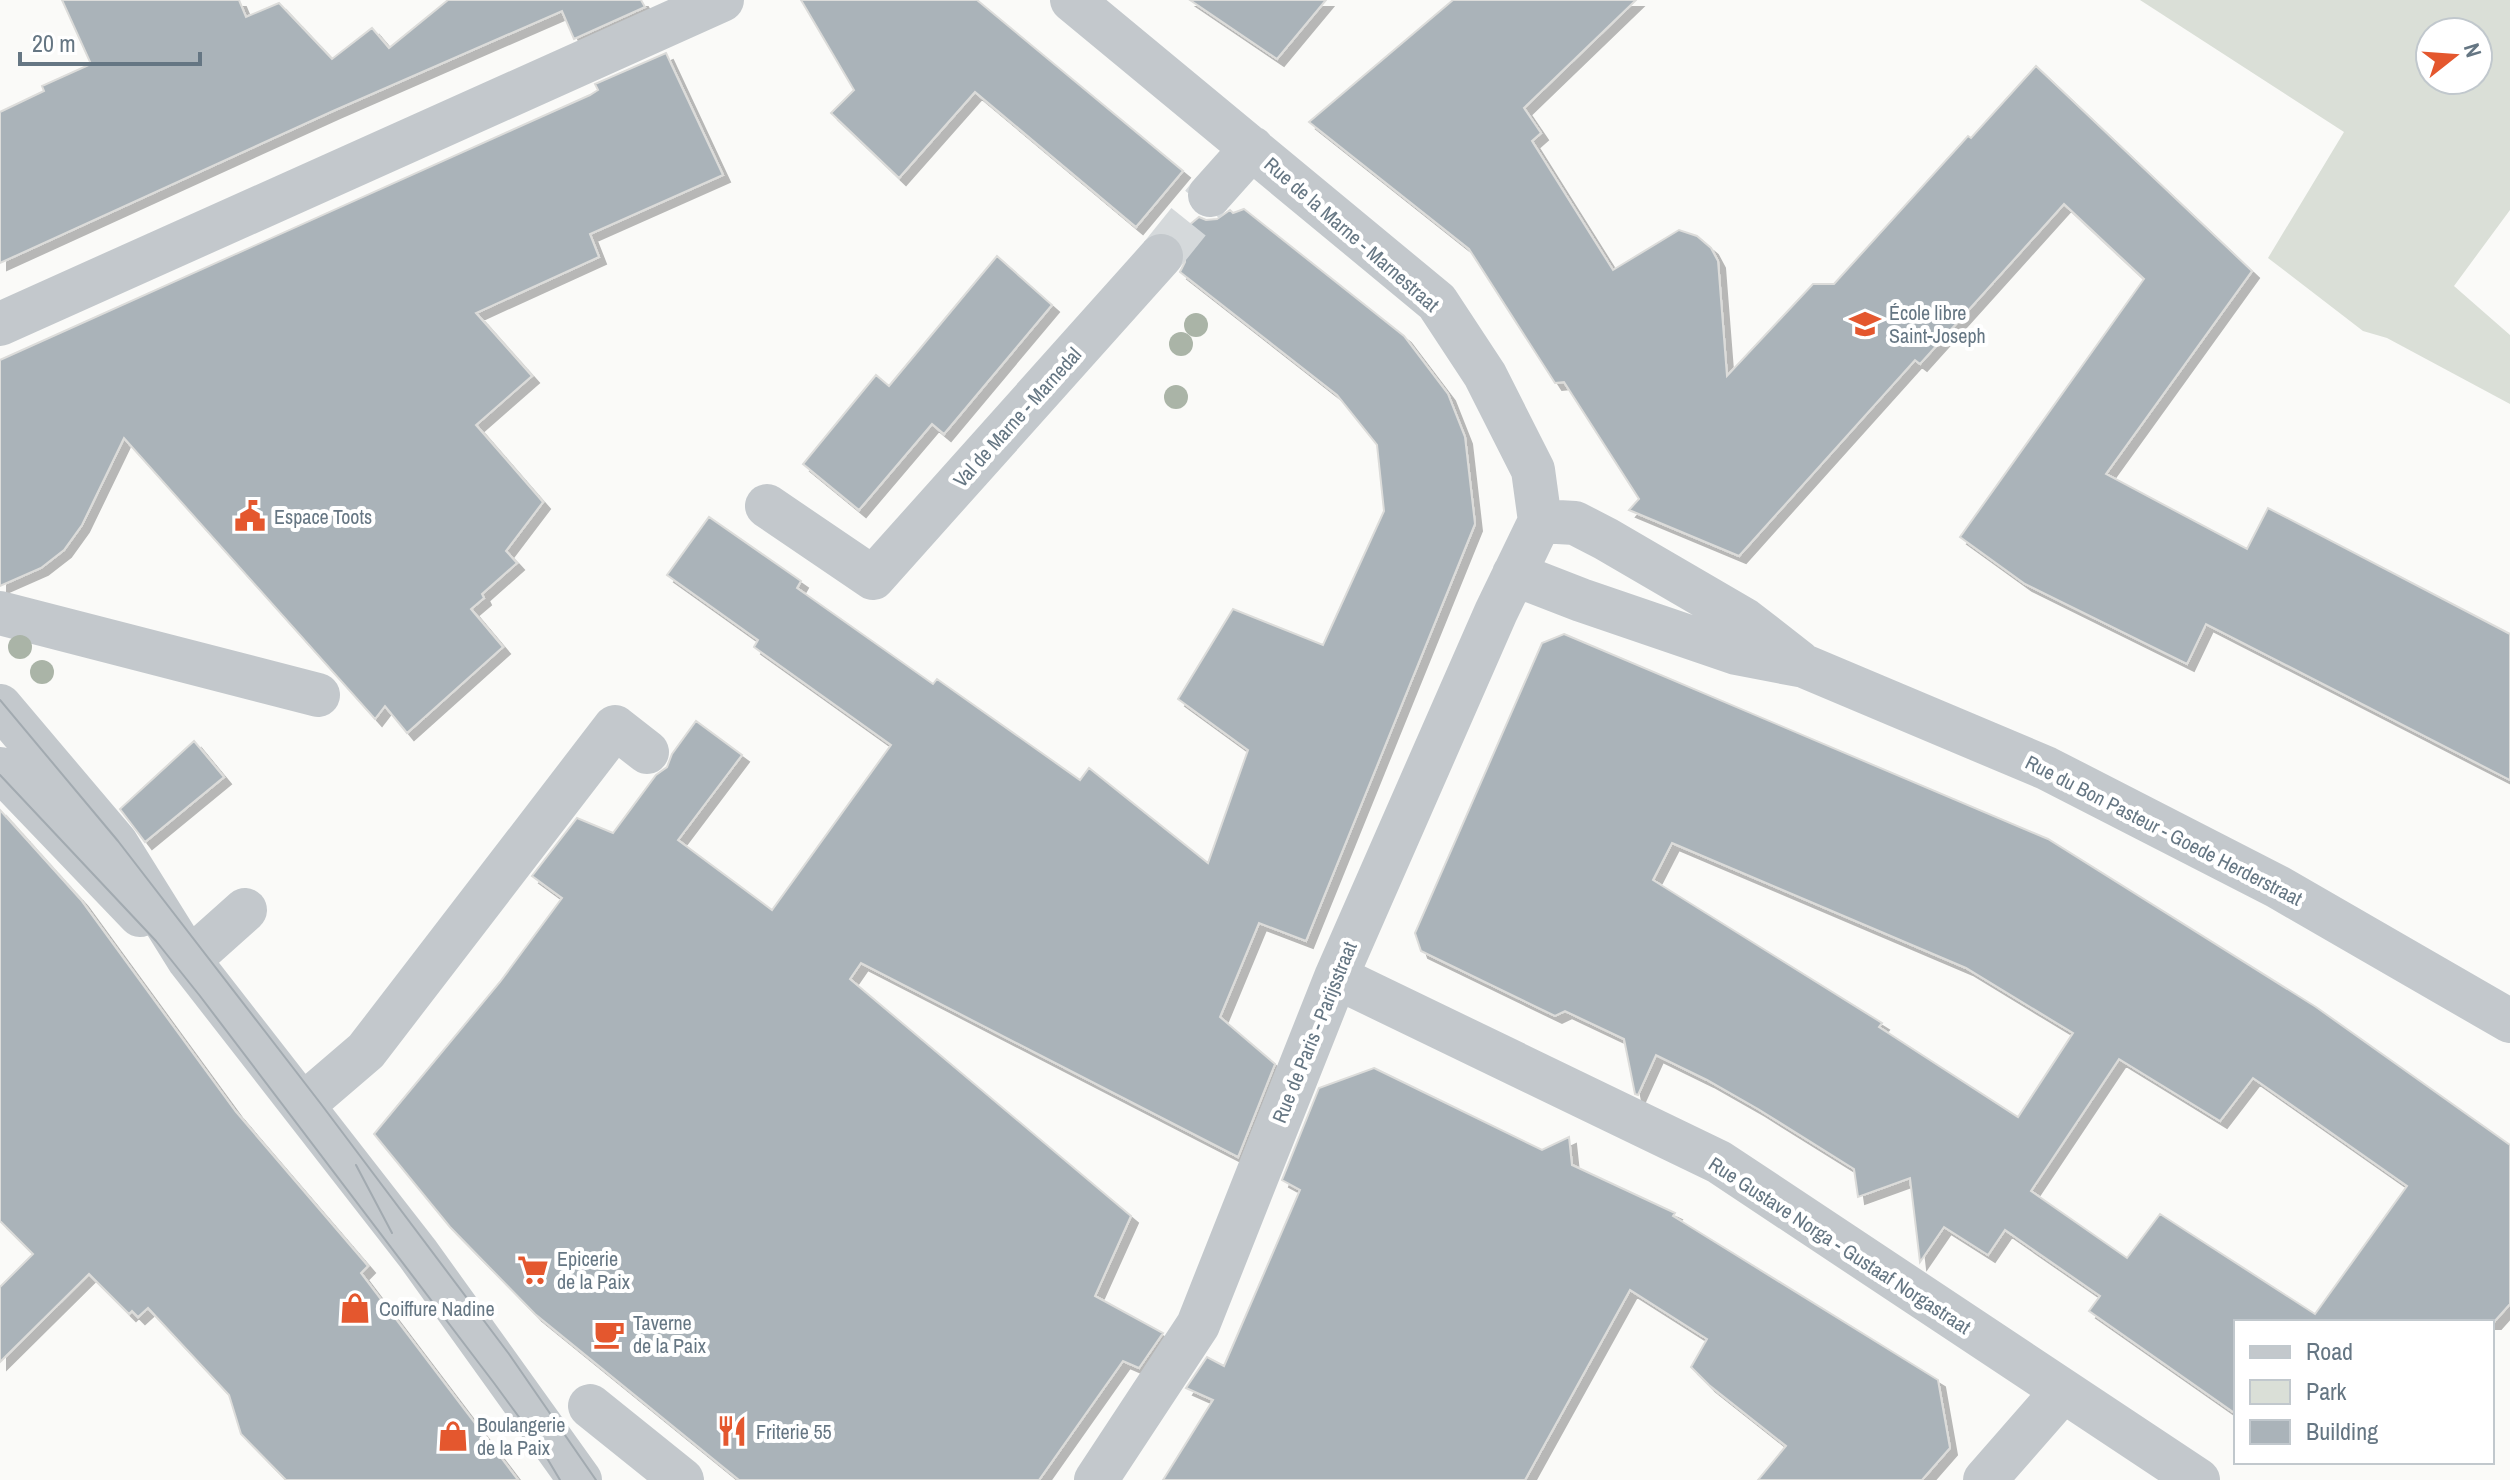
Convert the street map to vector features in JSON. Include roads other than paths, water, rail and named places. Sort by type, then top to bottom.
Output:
[{"type":"street","points":[[0,324],[722,0]]},
{"type":"street","name":"Rue de la Marne - Marnestraat","points":[[1072,0],[1437,302],[1485,375],[1533,470],[1540,521]]},
{"type":"street","points":[[1210,195],[1252,148]]},
{"type":"street","name":"Val de Marne - Marnedal","points":[[767,506],[873,578],[1161,256]]},
{"type":"street","points":[[1514,574],[1540,521]]},
{"type":"street","name":"Rue du Bon Pasteur - Goede Herderstraat","points":[[1540,521],[1575,523],[1606,539],[1745,620],[1804,666]]},
{"type":"street","name":"Rue du Bon Pasteur - Goede Herderstraat","points":[[1514,574],[1736,653],[1804,666],[2046,768],[2278,887],[2510,1021]]},
{"type":"street","name":"Rue de Paris - Parijsstraat","points":[[1096,1480],[1198,1325],[1336,977],[1514,574]]},
{"type":"street","points":[[0,613],[318,695]]},
{"type":"street","points":[[0,706],[116,843],[189,960],[464,1316],[578,1477]]},
{"type":"street","points":[[303,1105],[366,1051],[615,727],[647,752]]},
{"type":"street","points":[[0,769],[163,939],[189,960]]},
{"type":"street","points":[[189,960],[245,910]]},
{"type":"street","name":"Rue Gustave Norga - Gustaaf Norgastraat","points":[[1336,977],[1719,1162],[2198,1480]]},
{"type":"street","points":[[1985,1480],[2062,1392]]},
{"type":"street","points":[[590,1406],[682,1480]]},
{"type":"tunnel","points":[[1161,256],[1210,195]]},
{"type":"tram line","points":[[0,700],[118,841],[321,1104],[509,1354],[596,1480]]},
{"type":"tram line","points":[[0,775],[156,941],[200,996],[494,1383],[538,1443],[560,1480]]},
{"type":"tram line","points":[[356,1165],[392,1233]]},
{"type":"place","name":"École libre Saint-Joseph","points":[[1865,324]]},
{"type":"place","name":"Espace Toots","points":[[250,516]]},
{"type":"place","name":"Epicerie de la Paix","points":[[533,1270]]},
{"type":"place","name":"Coiffure Nadine","points":[[355,1308]]},
{"type":"place","name":"Taverne de la Paix","points":[[609,1334]]},
{"type":"place","name":"Friterie 55","points":[[732,1431]]},
{"type":"place","name":"Boulangerie de la Paix","points":[[453,1436]]}]
